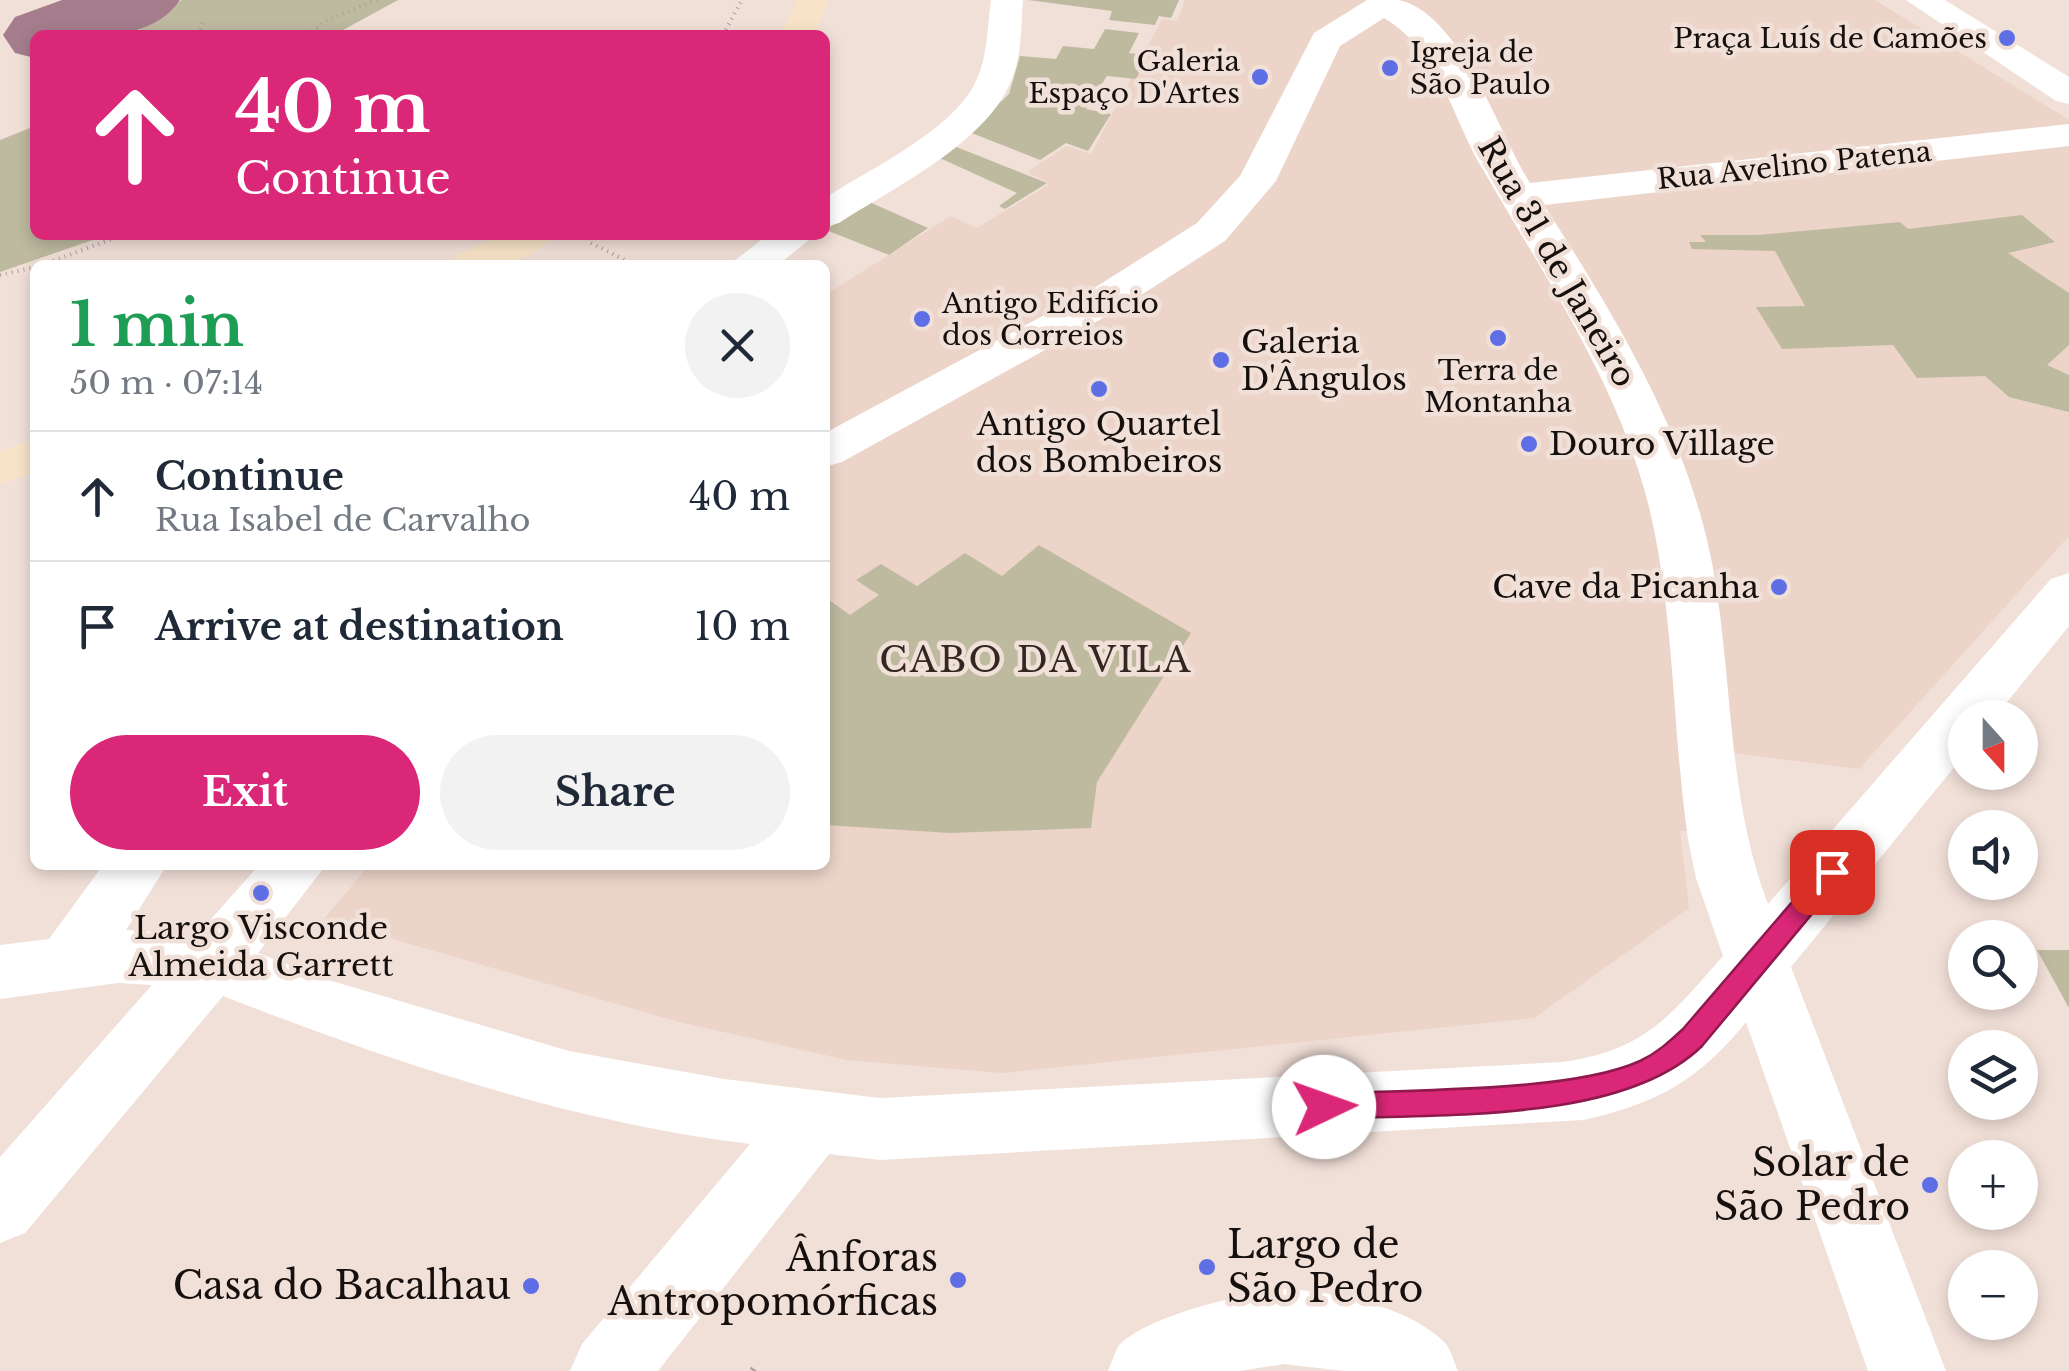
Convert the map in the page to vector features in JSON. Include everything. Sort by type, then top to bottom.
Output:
[{"type":"main road","points":[[799,30],[813,0]]},
{"type":"main road","points":[[481,260],[523,240]]},
{"type":"main road","points":[[0,469],[30,456]]},
{"type":"street","points":[[830,212],[929,145],[979,103],[996,76],[1007,0]]},
{"type":"street","points":[[1923,1],[2061,82]]},
{"type":"street","points":[[830,449],[1106,299],[1203,238],[1238,206],[1257,181],[1326,40],[1383,2]]},
{"type":"street","name":"Rua 31 de Janeiro","points":[[1383,2],[1431,35],[1484,138],[1617,357],[1661,460],[1693,605],[1717,837],[1757,962],[1907,1371]]},
{"type":"street","name":"Rua Avelino Patena","points":[[1519,196],[2069,135]]},
{"type":"street","points":[[758,260],[788,240]]},
{"type":"street","points":[[0,972],[94,958],[212,963],[326,1006],[509,1066],[626,1094],[812,1122],[914,1130],[1562,1093],[1624,1081],[1670,1059],[1757,962],[2069,591]]},
{"type":"street","points":[[94,958],[135,870]]},
{"type":"street","points":[[94,958],[175,870]]},
{"type":"street","points":[[0,1209],[292,870]]},
{"type":"street","points":[[610,1371],[812,1122]]},
{"type":"street","points":[[1147,1371],[1204,1342],[1285,1324],[1334,1329],[1413,1366]]},
{"type":"path","points":[[313,30],[332,15],[369,7],[377,0]]},
{"type":"path","points":[[726,30],[742,0]]},
{"type":"path","points":[[200,30],[205,20]]},
{"type":"path","points":[[55,260],[109,240]]},
{"type":"path","points":[[585,240],[625,260]]},
{"type":"path","points":[[0,276],[30,268]]},
{"type":"shaded area","points":[[182,0],[398,0],[343,30],[138,30]]},
{"type":"shaded area","points":[[1028,0],[1179,0],[1171,18],[1159,16],[1155,25],[1109,20],[1112,11]]},
{"type":"shaded area","points":[[1185,0],[1875,0],[2069,120],[2069,536],[1859,769],[1679,746],[1688,831],[1680,831],[1689,908],[1534,1018],[1002,1073],[847,1060],[679,1022],[324,919],[365,870],[830,870],[830,292],[951,216],[977,228],[1050,184],[1027,172],[1067,146],[1091,154],[1162,19],[1177,21]]},
{"type":"shaded area","points":[[1105,29],[1139,33],[1129,53],[1148,55],[1136,79],[1107,76],[1086,109],[1111,114],[1088,151],[1066,143],[1040,160],[969,132],[1009,94],[1020,56],[1056,59],[1063,46],[1094,49]]},
{"type":"shaded area","points":[[30,128],[30,240],[93,240],[0,272],[0,140]]},
{"type":"shaded area","points":[[949,144],[1047,183],[1005,209],[999,206],[1017,193],[933,155]]},
{"type":"shaded area","points":[[867,201],[928,228],[889,255],[830,232],[830,227]]},
{"type":"shaded area","points":[[2022,215],[2055,242],[2008,253],[2069,293],[2069,345],[2047,365],[2069,375],[2069,412],[2009,397],[1985,376],[1917,378],[1893,345],[1782,349],[1756,307],[1805,306],[1775,251],[1692,249],[1689,242],[1706,242],[1700,235],[1758,235],[1900,222],[1908,229]]},
{"type":"shaded area","points":[[1039,545],[1191,633],[1097,782],[1091,828],[950,833],[830,825],[830,601],[850,615],[879,595],[856,580],[881,564],[917,586],[965,553],[1002,576]]},
{"type":"shaded area","points":[[2038,950],[2069,950],[2069,1008],[2038,952]]},
{"type":"waterway","points":[[58,30],[139,0]]},
{"type":"place","name":"Praça Luís de Camões","points":[[2007,38]]},
{"type":"place","name":"Igreja de São Paulo","points":[[1390,68]]},
{"type":"place","name":"Galeria Espaço D'Artes","points":[[1260,77]]},
{"type":"place","name":"Antigo Edifício dos Correios","points":[[922,319]]},
{"type":"place","name":"Terra de Montanha","points":[[1498,338]]},
{"type":"place","name":"Galeria D'Ângulos","points":[[1221,360]]},
{"type":"place","name":"Antigo Quartel dos Bombeiros","points":[[1099,389]]},
{"type":"place","name":"Douro Village","points":[[1529,444]]},
{"type":"place","name":"Cave da Picanha","points":[[1779,587]]},
{"type":"place","name":"Largo Visconde Almeida Garrett","points":[[261,893]]},
{"type":"place","name":"Solar de São Pedro","points":[[1930,1185]]},
{"type":"place","name":"Largo de São Pedro","points":[[1207,1267]]},
{"type":"place","name":"Ânforas Antropomórficas","points":[[958,1280]]},
{"type":"place","name":"Casa do Bacalhau","points":[[531,1286]]},
{"type":"district","name":"CABO DA VILA","points":[[1036,660]]},
{"type":"route","points":[[1324,1107],[1562,1093],[1641,1075],[1670,1059],[1692,1038],[1832,872]]}]
